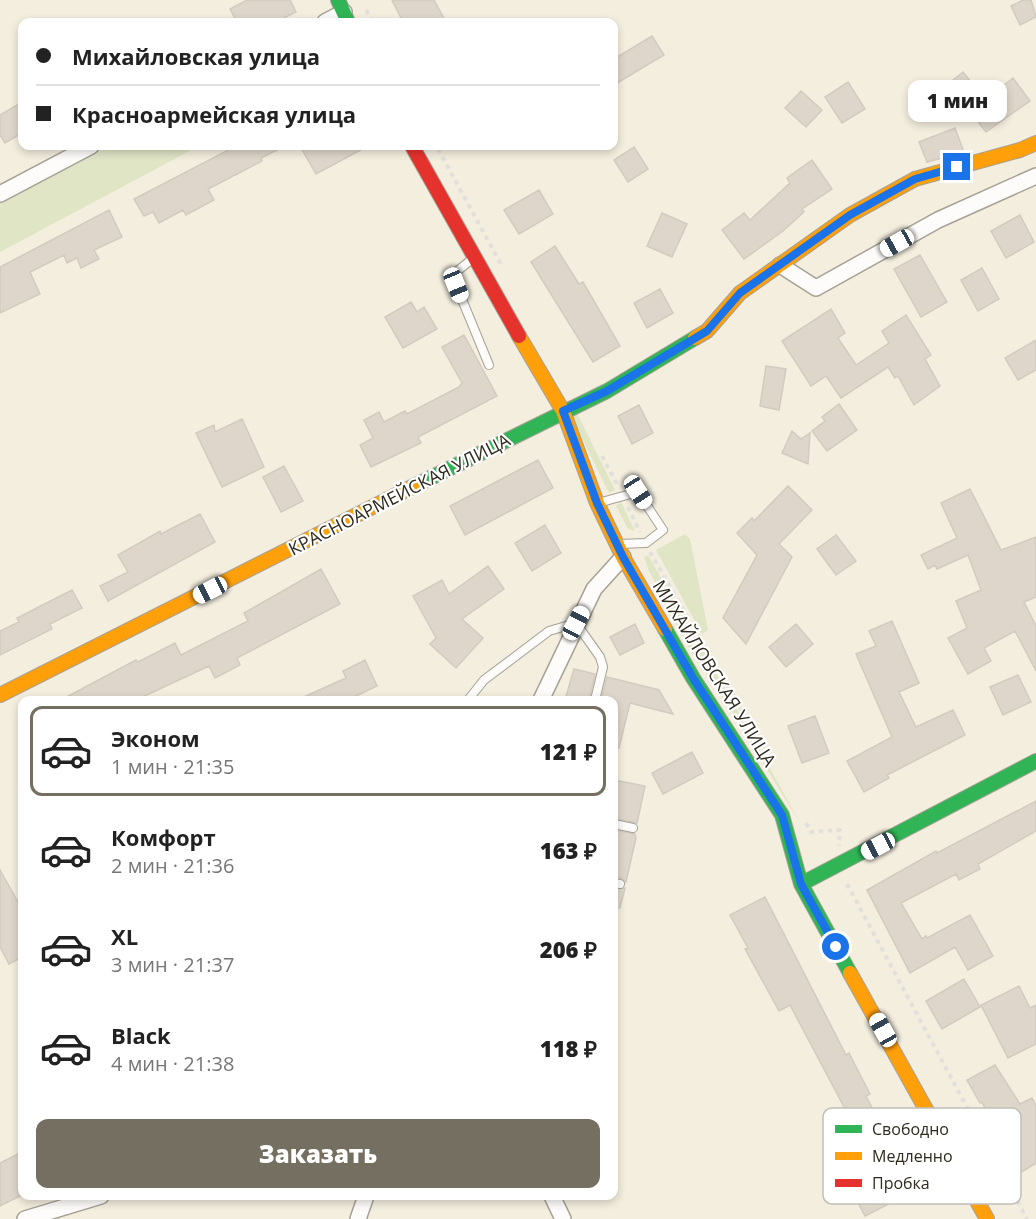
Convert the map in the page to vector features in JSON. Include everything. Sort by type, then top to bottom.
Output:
[{"type":"street","name":"КРАСНОАРМЕЙСКАЯ УЛИЦА","points":[[0,695],[563,411],[607,391],[707,331],[740,293],[850,215],[915,179],[1020,150],[1036,143]]},
{"type":"street","points":[[0,194],[83,150]]},
{"type":"street","name":"МИХАЙЛОВСКАЯ УЛИЦА","points":[[414,150],[473,259],[563,411],[597,503],[620,551],[693,678],[782,815],[801,884],[925,1108]]},
{"type":"street","points":[[780,265],[816,288],[938,220],[1036,176]]},
{"type":"street","points":[[543,696],[576,623],[594,590],[620,551]]},
{"type":"street","points":[[801,884],[838,867],[1036,761]]},
{"type":"street","points":[[25,1219],[88,1200]]},
{"type":"street","points":[[358,1219],[365,1200]]},
{"type":"street","points":[[554,1200],[563,1219]]},
{"type":"street","name":"МИХАЙЛОВСКАЯ УЛИЦА","points":[[979,1204],[987,1219]]},
{"type":"lane","points":[[473,259],[456,272],[456,285],[489,365]]},
{"type":"lane","points":[[597,503],[638,492],[663,530],[646,543],[620,551]]},
{"type":"lane","points":[[471,696],[484,680],[549,631],[576,623],[600,657],[603,667],[596,696]]},
{"type":"lane","points":[[618,825],[633,828]]},
{"type":"path","points":[[439,150],[504,269]]},
{"type":"path","points":[[598,447],[646,543],[759,740]]},
{"type":"path","points":[[801,814],[811,832],[840,830],[838,867],[967,1108]]},
{"type":"path","points":[[1019,1204],[1027,1219]]},
{"type":"green space","points":[[98,150],[191,150],[0,252],[0,201]]},
{"type":"green space","points":[[577,413],[615,490],[609,493],[571,416]]},
{"type":"green space","points":[[621,502],[635,531],[628,529],[616,506]]},
{"type":"green space","points":[[685,534],[690,539],[708,630],[702,634],[656,550]]},
{"type":"green space","points":[[648,555],[747,727],[743,728],[690,650],[649,571],[644,557]]},
{"type":"green space","points":[[754,739],[800,823],[750,742]]},
{"type":"building","points":[[247,0],[290,0],[296,12],[284,18],[235,18],[230,9]]},
{"type":"building","points":[[392,0],[434,0],[444,18],[401,18]]},
{"type":"building","points":[[1023,0],[1031,0],[1036,17],[1020,25],[1011,6]]},
{"type":"building","points":[[652,36],[664,55],[618,83],[618,57]]},
{"type":"building","points":[[963,72],[985,100],[1013,78],[1030,101],[986,132],[948,84]]},
{"type":"building","points":[[848,82],[865,109],[842,123],[825,97]]},
{"type":"building","points":[[801,91],[822,110],[806,127],[785,108]]},
{"type":"building","points":[[18,104],[18,135],[5,143],[0,135],[0,115]]},
{"type":"building","points":[[955,128],[964,152],[927,162],[919,142]]},
{"type":"building","points":[[634,147],[648,169],[628,182],[614,160]]},
{"type":"building","points":[[228,150],[277,150],[261,158],[262,161],[208,189],[214,200],[186,215],[183,210],[159,223],[153,212],[144,216],[134,199]]},
{"type":"building","points":[[302,150],[361,150],[316,174]]},
{"type":"building","points":[[812,160],[832,189],[802,209],[804,212],[783,231],[744,259],[722,230],[744,213],[750,220],[790,183],[787,178]]},
{"type":"building","points":[[539,190],[553,214],[519,234],[504,210]]},
{"type":"building","points":[[109,210],[122,237],[94,250],[99,259],[81,268],[77,258],[67,263],[64,255],[30,272],[40,294],[0,313],[0,267]]},
{"type":"building","points":[[662,213],[687,224],[672,257],[647,246]]},
{"type":"building","points":[[1020,215],[1034,242],[1006,258],[991,231]]},
{"type":"building","points":[[555,246],[579,284],[583,282],[620,346],[593,362],[531,262]]},
{"type":"building","points":[[920,255],[947,302],[921,317],[894,269]]},
{"type":"building","points":[[982,268],[999,299],[978,311],[961,280]]},
{"type":"building","points":[[660,289],[673,313],[647,328],[634,303]]},
{"type":"building","points":[[411,302],[417,312],[424,307],[437,329],[403,348],[385,317]]},
{"type":"building","points":[[831,309],[845,333],[838,338],[856,365],[889,343],[882,331],[906,315],[931,355],[925,359],[940,386],[914,405],[898,376],[895,378],[888,367],[841,398],[826,376],[811,386],[782,341]]},
{"type":"building","points":[[464,335],[497,396],[418,437],[421,443],[371,467],[360,445],[373,438],[364,420],[379,412],[384,422],[405,411],[407,414],[459,387],[462,383],[442,347]]},
{"type":"building","points":[[1036,340],[1036,370],[1018,380],[1005,358]]},
{"type":"building","points":[[766,366],[786,369],[779,410],[760,406]]},
{"type":"building","points":[[839,404],[857,430],[827,451],[812,431],[825,421],[822,417]]},
{"type":"building","points":[[639,405],[653,433],[632,444],[618,416]]},
{"type":"building","points":[[242,419],[264,467],[222,487],[196,433],[214,425],[215,432]]},
{"type":"building","points":[[792,431],[801,439],[810,433],[808,464],[782,453]]},
{"type":"building","points":[[538,460],[553,488],[465,535],[450,506]]},
{"type":"building","points":[[284,466],[303,501],[281,512],[263,477]]},
{"type":"building","points":[[788,486],[812,510],[779,544],[792,557],[746,644],[723,618],[757,555],[737,533],[752,518],[754,521]]},
{"type":"building","points":[[970,489],[1001,550],[1036,537],[1036,597],[1024,602],[1036,626],[1036,671],[1015,631],[984,648],[991,661],[968,674],[948,638],[967,628],[956,601],[981,590],[968,555],[937,569],[935,565],[928,569],[921,555],[957,538],[941,503]]},
{"type":"building","points":[[200,514],[215,542],[108,601],[100,586],[128,572],[118,555],[160,531],[161,534]]},
{"type":"building","points":[[545,525],[561,553],[532,571],[515,543]]},
{"type":"building","points":[[836,535],[856,561],[836,575],[817,549]]},
{"type":"building","points":[[488,566],[504,589],[462,619],[483,638],[456,668],[430,644],[436,638],[413,596],[442,580],[449,594]]},
{"type":"building","points":[[321,569],[340,604],[237,658],[240,665],[215,678],[209,666],[145,696],[68,696],[136,660],[138,662],[175,643],[181,655],[248,621],[244,613]]},
{"type":"building","points":[[72,590],[82,608],[50,624],[52,629],[0,655],[0,631],[19,622],[17,618]]},
{"type":"building","points":[[892,621],[919,683],[899,692],[916,727],[953,710],[965,735],[887,775],[889,778],[864,792],[847,761],[892,737],[856,654],[876,646],[869,631]]},
{"type":"building","points":[[635,624],[644,643],[620,655],[610,637]]},
{"type":"building","points":[[796,624],[813,644],[786,667],[769,647]]},
{"type":"building","points":[[365,660],[377,686],[356,696],[306,696],[346,678],[343,671]]},
{"type":"building","points":[[574,669],[595,674],[590,696],[566,696]]},
{"type":"building","points":[[1018,675],[1031,702],[1003,715],[990,687]]},
{"type":"building","points":[[607,677],[659,690],[673,714],[630,703],[618,748],[618,696],[602,696]]},
{"type":"building","points":[[815,716],[829,753],[802,763],[788,726]]},
{"type":"building","points":[[692,752],[703,773],[663,794],[652,773]]},
{"type":"building","points":[[618,781],[645,786],[637,823],[618,819]]},
{"type":"building","points":[[1036,801],[1036,831],[978,864],[980,869],[959,880],[956,874],[901,903],[922,939],[970,915],[993,956],[968,970],[955,947],[910,973],[867,890],[936,851],[937,853]]},
{"type":"building","points":[[618,831],[635,834],[636,838],[626,882],[618,878]]},
{"type":"building","points":[[0,870],[18,902],[18,959],[9,964],[0,947]]},
{"type":"building","points":[[625,888],[620,908],[618,908],[618,889]]},
{"type":"building","points":[[765,897],[846,1055],[849,1053],[870,1094],[866,1096],[872,1108],[845,1108],[790,1005],[779,1011],[745,949],[748,948],[730,915]]},
{"type":"building","points":[[964,979],[980,1007],[942,1029],[926,1001]]},
{"type":"building","points":[[1019,986],[1030,1008],[1036,1005],[1036,1044],[1008,1058],[981,1005]]},
{"type":"building","points":[[995,1065],[1020,1104],[1032,1098],[1036,1106],[1036,1163],[1021,1172],[1021,1108],[985,1108],[967,1080]]},
{"type":"building","points":[[18,1154],[18,1197],[0,1206],[0,1163]]},
{"type":"building","points":[[859,1204],[889,1204],[865,1216]]},
{"type":"traffic: fast","points":[[338,0],[346,18]]},
{"type":"traffic: fast","points":[[414,486],[607,391],[695,338]]},
{"type":"traffic: fast","points":[[665,629],[693,678],[782,815],[801,884],[850,973]]},
{"type":"traffic: fast","points":[[801,884],[1036,761]]},
{"type":"traffic: slow","points":[[695,338],[707,331],[740,293],[850,215],[915,179],[1020,150],[1036,143]]},
{"type":"traffic: slow","points":[[519,336],[563,411],[597,503],[623,557],[665,629]]},
{"type":"traffic: slow","points":[[0,695],[414,486]]},
{"type":"traffic: slow","points":[[850,973],[925,1108]]},
{"type":"traffic: slow","points":[[979,1204],[987,1219]]},
{"type":"traffic: jam","points":[[414,150],[519,336]]},
{"type":"route","points":[[836,947],[801,884],[782,815],[693,678],[623,557],[597,503],[563,411],[607,391],[707,331],[740,293],[850,215],[915,179],[957,167]]}]
